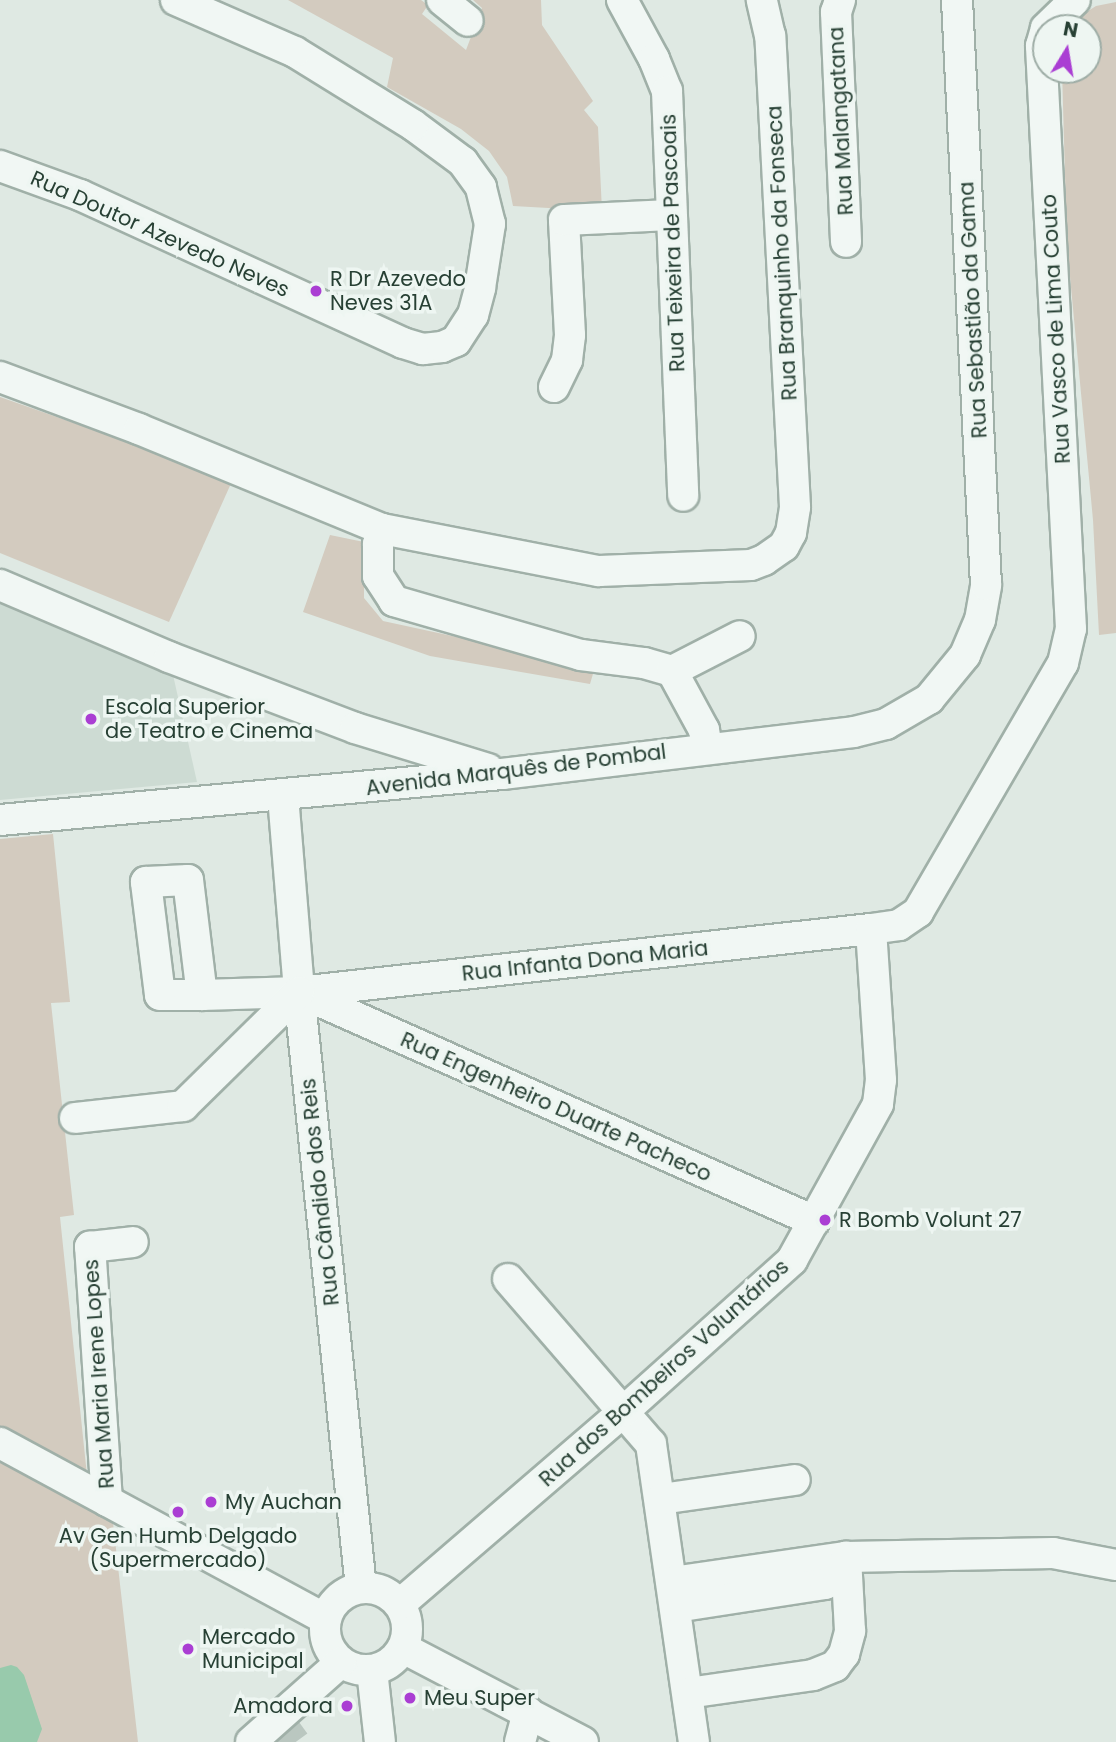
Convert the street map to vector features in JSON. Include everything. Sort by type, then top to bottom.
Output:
[{"type":"street","name":"Rua Doutor Azevedo Neves","points":[[0,166],[80,195],[403,343],[423,349],[442,347],[456,341],[473,315],[490,225],[481,187],[463,162],[413,125],[295,52],[176,0]]},
{"type":"street","points":[[442,0],[468,21]]},
{"type":"street","name":"Rua Teixeira de Pascoais","points":[[622,0],[654,59],[667,91],[683,496]]},
{"type":"street","name":"Rua Branquinho da Fonseca","points":[[0,377],[139,429],[382,529],[579,569],[751,565],[774,554],[791,533],[795,507],[770,36],[762,0]]},
{"type":"street","name":"Rua Malangatana","points":[[840,0],[836,12],[846,242]]},
{"type":"street","name":"Rua Sebastião da Gama","points":[[957,0],[987,554],[985,593],[980,620]]},
{"type":"street","name":"Rua Vasco de Lima Couto","points":[[1060,14],[1075,0]]},
{"type":"street","name":"Rua Vasco de Lima Couto","points":[[872,929],[899,925],[918,912],[1062,663],[1071,629],[1043,84]]},
{"type":"street","points":[[554,387],[567,360],[570,335],[564,220],[671,215]]},
{"type":"street","points":[[382,529],[378,544],[378,576],[394,601],[581,655],[644,663],[672,671],[740,636]]},
{"type":"street","points":[[0,585],[169,657],[355,728],[502,774]]},
{"type":"street","name":"Avenida Marquês de Pombal","points":[[0,820],[502,774],[707,747],[854,732],[886,724],[920,706],[949,678],[965,655],[980,620]]},
{"type":"street","points":[[672,671],[704,730],[707,747]]},
{"type":"street","name":"Rua Cândido dos Reis","points":[[283,796],[299,992],[361,1588]]},
{"type":"street","name":"Rua Infanta Dona Maria","points":[[202,995],[299,992],[872,929]]},
{"type":"street","name":"Rua dos Bombeiros Voluntários","points":[[400,1604],[624,1411],[792,1260],[878,1104],[881,1080],[872,929]]},
{"type":"street","points":[[75,1118],[183,1105],[299,992]]},
{"type":"street","name":"Rua Engenheiro Duarte Pacheco","points":[[299,992],[814,1221]]},
{"type":"street","name":"Rua Maria Irene Lopes","points":[[107,1501],[90,1247],[132,1242]]},
{"type":"street","points":[[508,1279],[651,1444],[694,1742]]},
{"type":"street","points":[[0,1443],[326,1619]]},
{"type":"street","points":[[661,1499],[795,1480]]},
{"type":"street","points":[[674,1594],[846,1557],[1053,1553],[1116,1565]]},
{"type":"street","points":[[688,1693],[814,1675],[835,1666],[844,1654],[850,1631],[846,1557]]},
{"type":"street","points":[[361,1588],[383,1591],[400,1604],[408,1626],[403,1648],[384,1666],[361,1670],[341,1662],[327,1643],[326,1619],[339,1598],[361,1588]]},
{"type":"street","points":[[403,1648],[583,1742]]},
{"type":"street","points":[[251,1742],[282,1725],[341,1662]]},
{"type":"street","points":[[372,1670],[380,1742]]},
{"type":"street","points":[[520,1742],[528,1712]]},
{"type":"shaded area","points":[[288,0],[421,0],[428,5],[422,14],[466,50],[482,8],[473,0],[541,0],[542,25],[593,101],[584,110],[598,127],[602,211],[513,206],[507,177],[489,151],[461,129],[387,87],[393,58]]},
{"type":"shaded area","points":[[1116,2],[1116,633],[1099,635],[1093,520],[1067,245],[1062,84],[1102,84],[1102,14],[1083,14],[1096,6]]},
{"type":"shaded area","points":[[0,397],[233,479],[169,622],[0,553]]},
{"type":"shaded area","points":[[330,535],[364,542],[364,598],[383,621],[595,667],[590,684],[430,656],[303,612]]},
{"type":"shaded area","name":"Escola Superior de Teatro e Cinema","points":[[0,598],[169,657],[197,782],[0,800]]},
{"type":"shaded area","points":[[53,834],[70,1002],[51,1003],[74,1215],[60,1217],[90,1504],[112,1514],[138,1742],[0,1742],[0,839]]},
{"type":"shaded area","points":[[11,1665],[24,1675],[42,1729],[37,1742],[0,1742],[0,1668]]},
{"type":"tunnel","points":[[287,1731],[295,1742]]},
{"type":"place","name":"R Dr Azevedo Neves 31A","points":[[316,291]]},
{"type":"place","name":"Escola Superior de Teatro e Cinema","points":[[91,719]]},
{"type":"place","name":"R Bomb Volunt 27","points":[[825,1220]]},
{"type":"place","name":"My Auchan","points":[[211,1502]]},
{"type":"place","name":"Av Gen Humb Delgado (Supermercado)","points":[[178,1512]]},
{"type":"place","name":"Mercado Municipal","points":[[188,1649]]},
{"type":"place","name":"Meu Super","points":[[410,1698]]},
{"type":"place","name":"Amadora","points":[[347,1706]]}]
